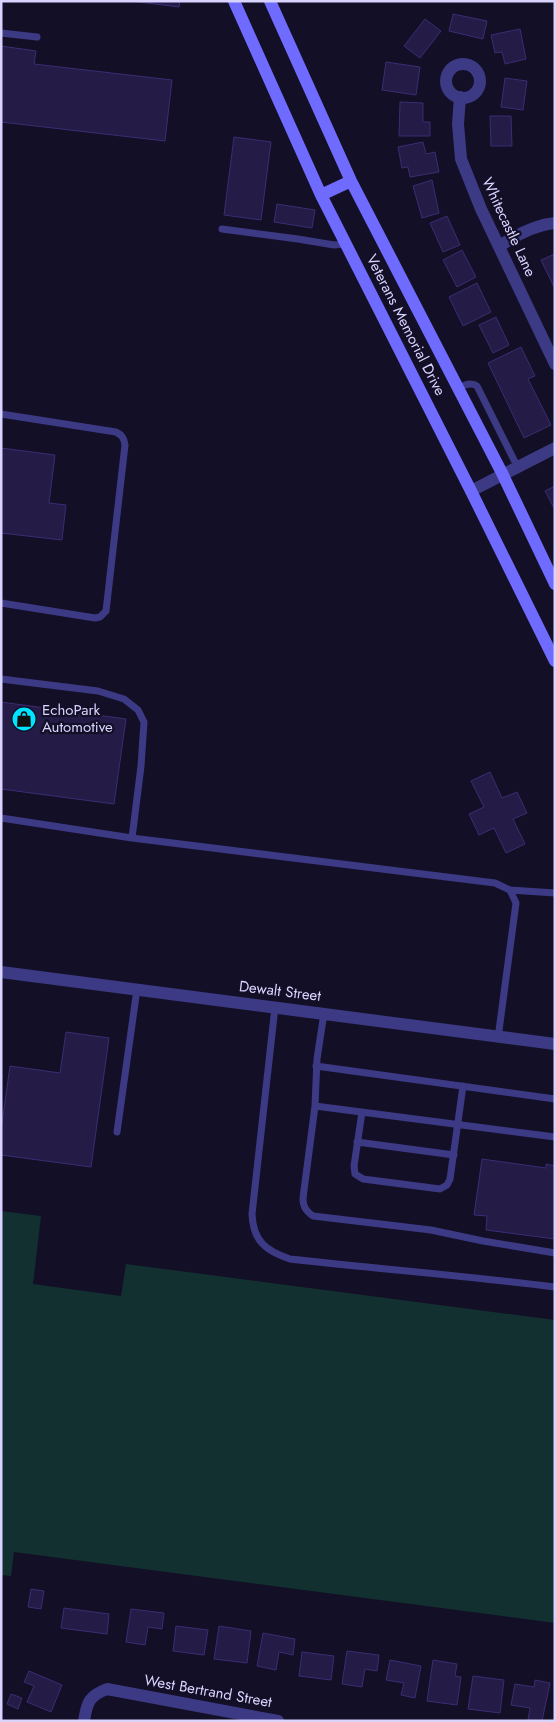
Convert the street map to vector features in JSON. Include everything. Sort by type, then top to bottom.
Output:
[{"type":"main road","name":"Veterans Memorial Drive","points":[[234,1],[321,195],[471,490],[555,661]]},
{"type":"main road","name":"Veterans Memorial Drive","points":[[270,1],[351,181],[502,473],[555,584]]},
{"type":"main road","points":[[321,195],[351,181]]},
{"type":"street","name":"Whitecastle Lane","points":[[460,97],[458,124],[461,159],[481,209],[555,364]]},
{"type":"street","points":[[500,246],[517,235],[555,223]]},
{"type":"street","points":[[471,490],[555,448]]},
{"type":"street","name":"Dewalt Street","points":[[1,972],[555,1044]]},
{"type":"street","name":"West Bertrand Street","points":[[84,1721],[86,1707],[94,1694],[107,1689],[278,1721]]},
{"type":"lane","points":[[1,33],[37,37]]},
{"type":"lane","points":[[222,229],[334,245],[346,244]]},
{"type":"lane","points":[[458,388],[468,384],[477,386],[517,466]]},
{"type":"lane","points":[[1,414],[116,432],[124,438],[106,610],[95,618],[1,603]]},
{"type":"lane","points":[[1,679],[98,691],[124,700],[138,710],[144,722],[141,766],[132,838]]},
{"type":"lane","points":[[1,818],[132,838],[494,883],[510,890],[555,893]]},
{"type":"lane","points":[[498,1038],[516,903],[510,890]]},
{"type":"lane","points":[[117,1132],[137,989]]},
{"type":"lane","points":[[275,1007],[252,1214],[252,1223],[256,1235],[264,1246],[274,1254],[290,1259],[555,1287]]},
{"type":"lane","points":[[324,1013],[316,1066],[315,1106],[303,1198],[303,1206],[307,1212],[313,1216],[430,1230],[482,1242],[555,1252]]},
{"type":"lane","points":[[316,1066],[555,1099]]},
{"type":"lane","points":[[362,1112],[354,1166],[356,1174],[363,1179],[440,1189],[448,1186],[450,1179],[463,1086]]},
{"type":"lane","points":[[315,1106],[555,1136]]},
{"type":"lane","points":[[358,1142],[454,1155]]},
{"type":"green space","points":[[1,1211],[41,1216],[33,1284],[121,1296],[126,1264],[555,1320],[555,1623],[14,1552],[11,1576],[1,1575]]},
{"type":"building","points":[[131,1],[180,1],[179,7]]},
{"type":"building","points":[[453,14],[487,21],[483,39],[449,31]]},
{"type":"building","points":[[425,19],[441,31],[420,58],[404,46]]},
{"type":"building","points":[[520,29],[526,59],[505,64],[502,52],[495,53],[491,35]]},
{"type":"building","points":[[1,46],[36,51],[34,64],[172,80],[165,141],[1,122]]},
{"type":"building","points":[[386,62],[420,67],[416,95],[382,90]]},
{"type":"building","points":[[505,78],[527,81],[523,110],[501,107]]},
{"type":"building","points":[[400,102],[423,103],[423,122],[430,122],[430,136],[399,136]]},
{"type":"building","points":[[490,116],[511,116],[512,146],[491,146]]},
{"type":"building","points":[[234,137],[271,142],[261,220],[224,215]]},
{"type":"building","points":[[423,142],[426,154],[435,152],[439,172],[410,177],[408,167],[402,168],[398,147]]},
{"type":"building","points":[[432,180],[439,213],[422,218],[413,186]]},
{"type":"building","points":[[277,204],[315,210],[312,228],[274,222]]},
{"type":"building","points":[[447,216],[460,245],[443,252],[430,223]]},
{"type":"building","points":[[462,250],[476,277],[457,287],[443,260]]},
{"type":"building","points":[[555,254],[555,286],[554,287],[541,260]]},
{"type":"building","points":[[477,283],[491,312],[463,326],[449,297]]},
{"type":"building","points":[[496,317],[509,345],[493,353],[479,325]]},
{"type":"building","points":[[521,347],[535,376],[528,379],[551,425],[524,438],[488,363]]},
{"type":"building","points":[[1,448],[55,455],[49,503],[66,505],[62,540],[1,533]]},
{"type":"building","points":[[555,486],[555,510],[545,491]]},
{"type":"building","points":[[1,702],[126,719],[114,804],[1,789]]},
{"type":"building","points":[[490,772],[502,798],[517,792],[527,813],[513,819],[525,844],[506,853],[494,828],[479,835],[469,814],[484,807],[471,781]]},
{"type":"building","points":[[66,1032],[109,1038],[91,1167],[1,1155],[1,1130],[10,1066],[60,1073]]},
{"type":"building","points":[[482,1159],[546,1168],[546,1164],[555,1166],[555,1239],[486,1230],[487,1216],[474,1215]]},
{"type":"building","points":[[31,1589],[44,1591],[41,1609],[28,1607]]},
{"type":"building","points":[[64,1608],[109,1614],[107,1634],[61,1628]]},
{"type":"building","points":[[131,1609],[164,1613],[162,1629],[148,1627],[145,1645],[126,1642]]},
{"type":"building","points":[[176,1626],[208,1630],[204,1655],[173,1651]]},
{"type":"building","points":[[219,1626],[251,1631],[247,1663],[214,1659]]},
{"type":"building","points":[[263,1633],[295,1639],[293,1655],[279,1652],[276,1670],[257,1666]]},
{"type":"building","points":[[347,1651],[379,1655],[377,1671],[365,1669],[362,1687],[342,1684]]},
{"type":"building","points":[[302,1652],[334,1656],[331,1680],[299,1676]]},
{"type":"building","points":[[390,1660],[421,1666],[415,1698],[401,1695],[404,1683],[386,1680]]},
{"type":"building","points":[[433,1660],[457,1664],[455,1676],[461,1677],[457,1705],[427,1701]]},
{"type":"building","points":[[29,1671],[62,1685],[51,1712],[27,1702],[34,1686],[24,1682]]},
{"type":"building","points":[[473,1676],[504,1680],[500,1713],[468,1709]]},
{"type":"building","points":[[535,1680],[550,1683],[542,1721],[528,1720],[530,1708],[511,1705],[515,1684],[534,1687]]},
{"type":"building","points":[[11,1694],[22,1698],[18,1709],[7,1704]]},
{"type":"place","name":"EchoPark Automotive","points":[[24,719]]}]
